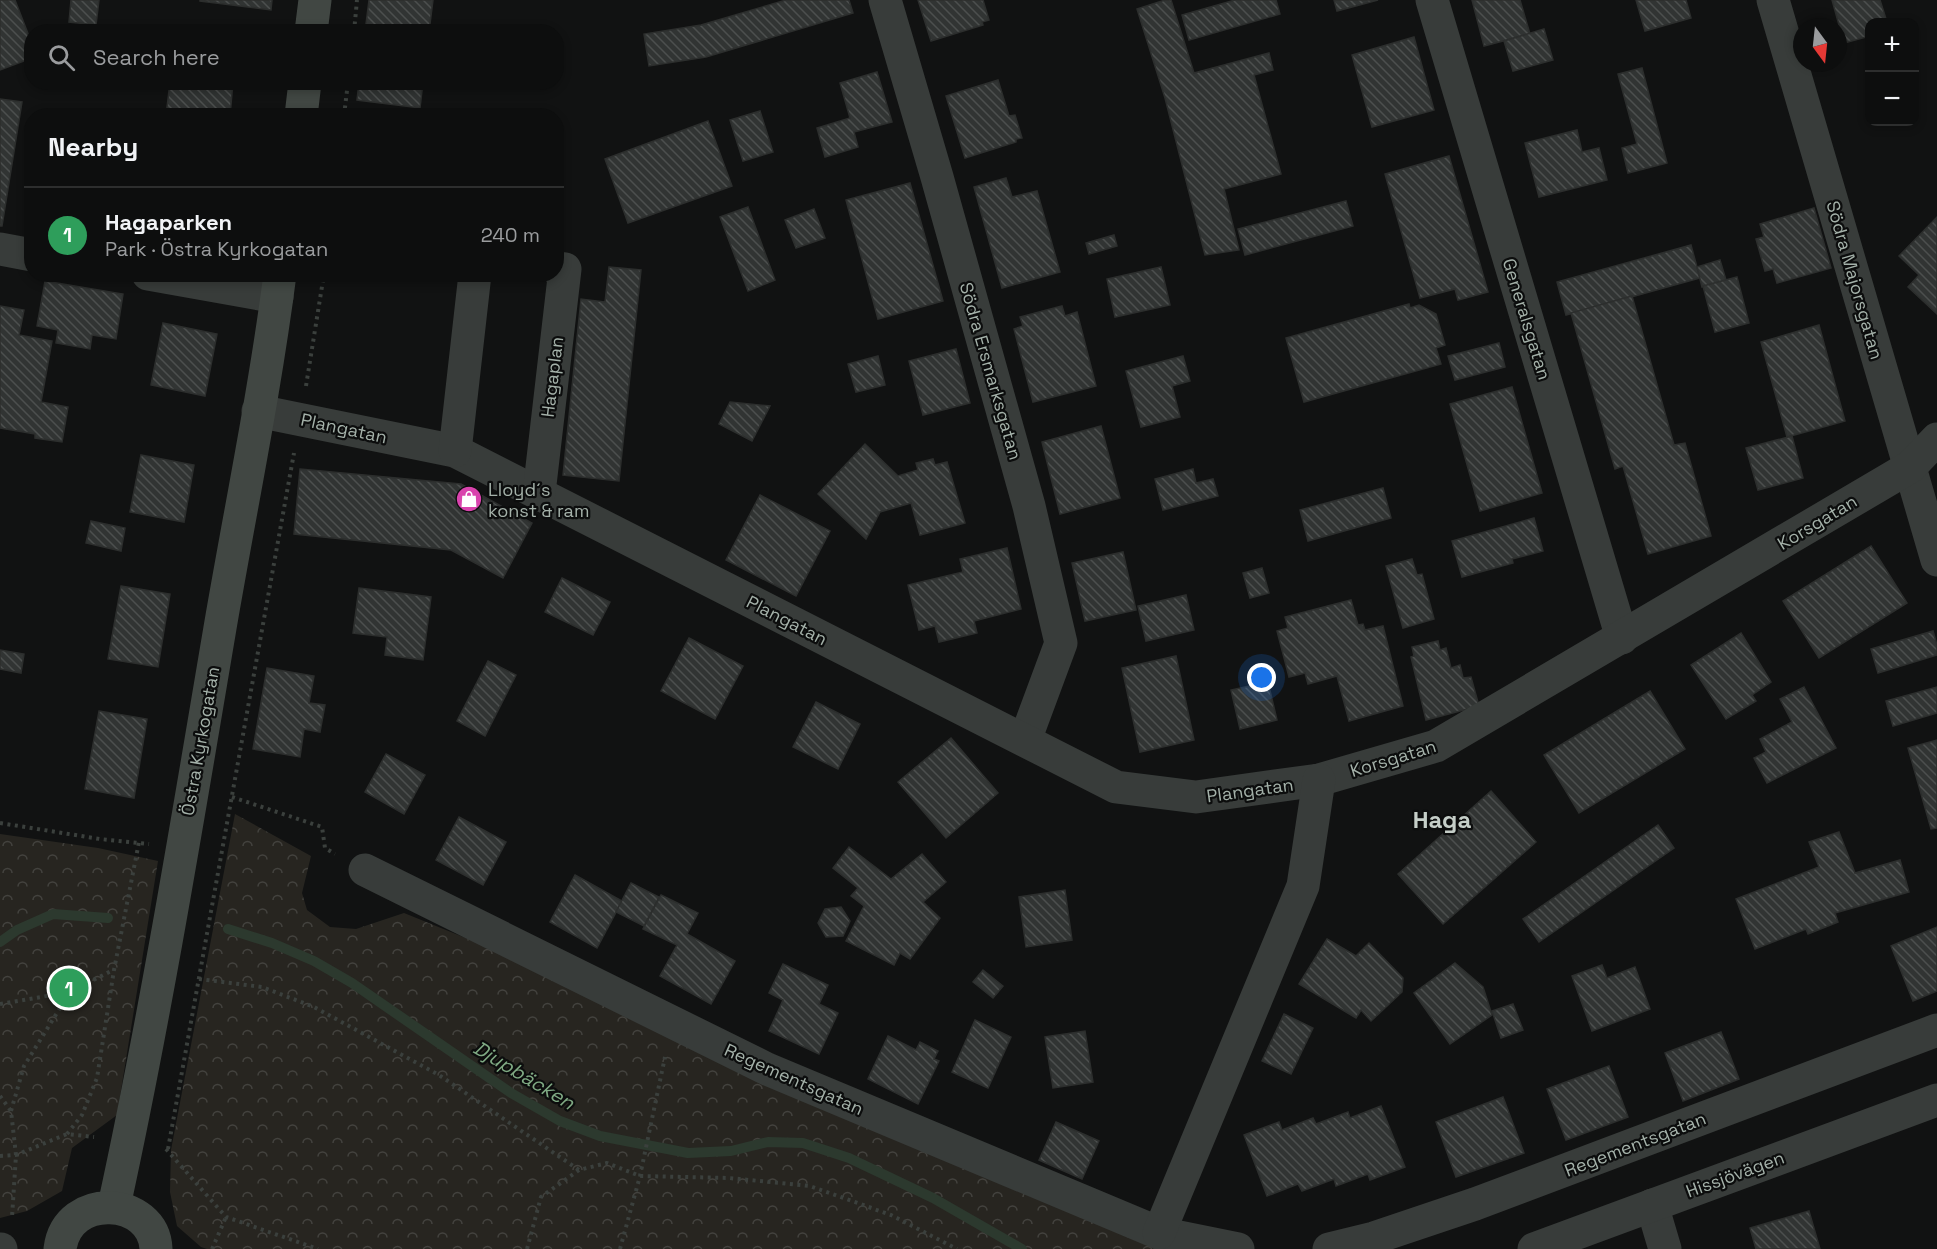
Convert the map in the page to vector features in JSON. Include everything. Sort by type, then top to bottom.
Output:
[{"type":"street","points":[[312,24],[315,0]]},
{"type":"street","name":"Södra Ersmarksgatan","points":[[885,0],[1029,506],[1061,644],[1025,740]]},
{"type":"street","name":"Generalsgatan","points":[[1432,0],[1622,638]]},
{"type":"street","name":"Södra Majorsgatan","points":[[1773,0],[1937,560]]},
{"type":"street","points":[[302,108],[304,90]]},
{"type":"street","points":[[0,249],[24,254]]},
{"type":"street","points":[[235,282],[279,286]]},
{"type":"street","points":[[455,451],[474,282]]},
{"type":"street","name":"Hagaplan","points":[[538,493],[563,282]]},
{"type":"street","name":"Östra Kyrkogatan","points":[[114,1206],[128,1143],[182,849],[279,286]]},
{"type":"street","name":"Plangatan","points":[[258,411],[455,451],[1116,787],[1196,797],[1318,780]]},
{"type":"street","name":"Korsgatan","points":[[1318,780],[1436,746],[1910,467],[1937,439]]},
{"type":"street","points":[[1159,1233],[1303,886],[1318,780]]},
{"type":"street","name":"Regementsgatan","points":[[365,870],[767,1070],[1159,1233],[1238,1249]]},
{"type":"street","name":"Regementsgatan","points":[[1329,1249],[1374,1239],[1474,1204],[1937,1030]]},
{"type":"street","name":"Hissjövägen","points":[[1534,1249],[1937,1100]]},
{"type":"street","points":[[1652,1205],[1665,1249]]},
{"type":"street","points":[[60,1249],[66,1230],[80,1215],[99,1207],[114,1206],[137,1216],[150,1230],[156,1249]]},
{"type":"path","points":[[355,24],[357,0]]},
{"type":"path","points":[[345,108],[347,90]]},
{"type":"path","points":[[168,1149],[300,420],[323,282]]},
{"type":"path","points":[[232,797],[322,827],[325,848],[365,870]]},
{"type":"path","points":[[0,823],[221,856]]},
{"type":"path","points":[[0,1156],[16,1155],[67,1134],[82,1115],[97,1078],[114,970],[139,842]]},
{"type":"path","points":[[0,1004],[70,992],[114,970]]},
{"type":"path","points":[[199,979],[262,987],[314,1007],[439,1075],[579,1170]]},
{"type":"path","points":[[4,1241],[16,1155],[11,1111],[24,1066],[70,992]]},
{"type":"path","points":[[620,1249],[640,1176],[672,1023]]},
{"type":"path","points":[[0,1096],[11,1111]]},
{"type":"path","points":[[67,1134],[168,1149],[226,1217],[318,1249]]},
{"type":"path","points":[[527,1249],[542,1197],[579,1170],[607,1163],[640,1176],[729,1178],[810,1186],[891,1215],[957,1249]]},
{"type":"path","points":[[213,1249],[226,1217]]},
{"type":"green space","points":[[235,814],[311,856],[302,893],[307,910],[330,927],[356,929],[404,913],[1238,1249],[207,1249],[201,1247],[177,1226],[170,1192],[171,1150]]},
{"type":"green space","points":[[0,834],[98,848],[158,861],[117,1115],[72,1148],[62,1191],[27,1211],[0,1218]]},
{"type":"building","points":[[0,0],[15,0],[24,24],[24,61],[0,70]]},
{"type":"building","points":[[71,0],[99,0],[96,24],[69,22]]},
{"type":"building","points":[[200,0],[272,0],[271,10]]},
{"type":"building","points":[[369,0],[433,0],[430,24],[366,24]]},
{"type":"building","points":[[786,0],[849,0],[853,13],[706,57],[649,66],[644,34],[701,25]]},
{"type":"building","points":[[918,0],[983,0],[989,20],[982,22],[983,25],[931,41]]},
{"type":"building","points":[[1171,0],[1194,73],[1269,53],[1273,70],[1254,75],[1281,174],[1224,189],[1239,250],[1205,255],[1165,98],[1137,9]]},
{"type":"building","points":[[1235,0],[1276,0],[1280,14],[1189,40],[1182,15]]},
{"type":"building","points":[[1334,0],[1378,0],[1337,11]]},
{"type":"building","points":[[1472,0],[1520,0],[1530,34],[1484,46]]},
{"type":"building","points":[[1636,0],[1686,0],[1691,18],[1645,31]]},
{"type":"building","points":[[1832,0],[1880,0],[1886,18],[1865,18],[1865,37],[1847,42],[1847,18],[1837,18]]},
{"type":"building","points":[[1544,29],[1553,60],[1513,71],[1504,41]]},
{"type":"building","points":[[1414,37],[1434,110],[1372,127],[1352,55]]},
{"type":"building","points":[[1642,68],[1667,163],[1628,173],[1622,148],[1637,144],[1618,74]]},
{"type":"building","points":[[877,72],[892,122],[854,132],[858,147],[825,157],[817,128],[850,118],[840,83]]},
{"type":"building","points":[[998,80],[1009,116],[1015,115],[1022,138],[965,158],[946,96]]},
{"type":"building","points":[[169,90],[232,90],[231,108],[167,108]]},
{"type":"building","points":[[358,90],[422,90],[420,108],[357,100]]},
{"type":"building","points":[[0,99],[22,102],[2,226],[0,226]]},
{"type":"building","points":[[760,111],[773,152],[743,161],[730,120]]},
{"type":"building","points":[[708,121],[732,186],[628,223],[605,159]]},
{"type":"building","points":[[1577,130],[1582,152],[1599,148],[1607,180],[1539,197],[1525,143]]},
{"type":"building","points":[[1449,156],[1488,292],[1458,300],[1455,289],[1420,298],[1385,174]]},
{"type":"building","points":[[1006,178],[1012,197],[1037,191],[1060,272],[1002,288],[974,187]]},
{"type":"building","points":[[910,183],[943,301],[878,319],[846,200]]},
{"type":"building","points":[[1346,201],[1353,226],[1245,255],[1238,229]]},
{"type":"building","points":[[748,207],[775,280],[748,291],[720,217]]},
{"type":"building","points":[[1814,208],[1831,268],[1777,283],[1773,269],[1765,271],[1756,239],[1764,237],[1760,224]]},
{"type":"building","points":[[814,209],[825,238],[796,248],[785,220]]},
{"type":"building","points":[[1937,217],[1937,314],[1908,287],[1919,275],[1899,256]]},
{"type":"building","points":[[1114,235],[1117,246],[1089,254],[1086,243]]},
{"type":"building","points":[[1691,245],[1700,278],[1566,315],[1557,282]]},
{"type":"building","points":[[1720,260],[1726,280],[1702,287],[1697,267]]},
{"type":"building","points":[[609,267],[641,270],[619,481],[563,475],[581,299],[605,302]]},
{"type":"building","points":[[1161,267],[1170,305],[1115,317],[1107,279]]},
{"type":"building","points":[[1737,277],[1749,323],[1715,332],[1703,286]]},
{"type":"building","points":[[45,282],[123,294],[116,339],[92,335],[90,349],[56,343],[58,330],[37,326]]},
{"type":"building","points":[[1632,296],[1674,445],[1685,443],[1711,536],[1648,554],[1623,466],[1615,469],[1571,313]]},
{"type":"building","points":[[1409,304],[1410,308],[1419,305],[1436,314],[1445,345],[1436,348],[1441,364],[1304,402],[1286,338]]},
{"type":"building","points":[[0,306],[24,310],[19,335],[52,341],[41,402],[68,407],[62,442],[35,438],[35,434],[0,428]]},
{"type":"building","points":[[1062,306],[1065,316],[1077,312],[1096,386],[1033,402],[1014,329],[1023,326],[1020,317]]},
{"type":"building","points":[[163,323],[217,334],[205,396],[151,385]]},
{"type":"building","points":[[1819,325],[1845,421],[1787,437],[1761,342]]},
{"type":"building","points":[[1499,343],[1505,367],[1455,380],[1448,356]]},
{"type":"building","points":[[956,349],[970,403],[923,415],[909,361]]},
{"type":"building","points":[[878,356],[885,385],[856,392],[848,364]]},
{"type":"building","points":[[1183,356],[1190,381],[1172,386],[1180,417],[1141,427],[1126,371]]},
{"type":"building","points":[[1512,387],[1542,493],[1480,511],[1450,404]]},
{"type":"building","points":[[730,402],[770,406],[752,441],[719,424]]},
{"type":"building","points":[[1101,426],[1120,498],[1060,514],[1042,442]]},
{"type":"building","points":[[1792,436],[1803,478],[1758,490],[1746,448]]},
{"type":"building","points":[[865,444],[898,476],[918,470],[916,463],[933,459],[935,465],[947,462],[965,523],[920,535],[911,503],[880,512],[866,539],[818,494]]},
{"type":"building","points":[[141,455],[194,465],[184,522],[130,512]]},
{"type":"building","points":[[300,469],[461,484],[532,523],[503,578],[451,550],[294,534]]},
{"type":"building","points":[[1193,469],[1196,483],[1213,479],[1218,496],[1163,510],[1155,479]]},
{"type":"building","points":[[1383,488],[1391,518],[1308,541],[1300,510]]},
{"type":"building","points":[[760,495],[830,531],[796,596],[726,560]]},
{"type":"building","points":[[1534,518],[1543,551],[1512,559],[1513,563],[1462,577],[1452,541]]},
{"type":"building","points":[[91,521],[125,528],[121,551],[86,543]]},
{"type":"building","points":[[1871,546],[1907,603],[1819,658],[1783,601]]},
{"type":"building","points":[[1007,548],[1021,609],[974,621],[977,633],[939,642],[935,626],[919,630],[908,585],[963,572],[960,559]]},
{"type":"building","points":[[1123,552],[1136,610],[1085,621],[1072,563]]},
{"type":"building","points":[[1412,559],[1417,575],[1422,574],[1434,619],[1403,628],[1386,566]]},
{"type":"building","points":[[1262,568],[1269,593],[1250,598],[1243,573]]},
{"type":"building","points":[[562,578],[610,602],[593,635],[545,612]]},
{"type":"building","points":[[121,586],[170,594],[158,667],[108,659]]},
{"type":"building","points":[[359,588],[431,597],[423,660],[385,655],[387,637],[353,633]]},
{"type":"building","points":[[1186,595],[1194,630],[1146,641],[1138,606]]},
{"type":"building","points":[[1351,600],[1358,625],[1363,624],[1365,630],[1383,626],[1403,706],[1349,721],[1337,676],[1308,684],[1305,673],[1289,677],[1277,631],[1288,628],[1285,617]]},
{"type":"building","points":[[1933,631],[1937,655],[1878,673],[1871,649]]},
{"type":"building","points":[[1741,633],[1771,682],[1752,695],[1756,701],[1726,719],[1691,665]]},
{"type":"building","points":[[689,638],[743,666],[715,719],[661,691]]},
{"type":"building","points":[[1438,641],[1440,650],[1446,648],[1451,668],[1460,665],[1463,678],[1471,677],[1479,706],[1426,720],[1411,657],[1414,656],[1412,647]]},
{"type":"building","points":[[0,650],[24,654],[21,673],[0,669]]},
{"type":"building","points":[[1176,656],[1194,740],[1140,752],[1122,668]]},
{"type":"building","points":[[488,661],[516,675],[485,736],[457,721]]},
{"type":"building","points":[[267,668],[314,676],[309,703],[325,705],[320,732],[304,729],[300,757],[253,749]]},
{"type":"building","points":[[1268,682],[1277,720],[1240,729],[1231,690]]},
{"type":"building","points":[[1804,687],[1836,748],[1767,783],[1754,758],[1766,752],[1760,739],[1792,722],[1780,699]]},
{"type":"building","points":[[1937,687],[1937,713],[1893,726],[1886,701]]},
{"type":"building","points":[[1650,691],[1685,749],[1579,813],[1544,755]]},
{"type":"building","points":[[816,702],[860,724],[838,769],[793,747]]},
{"type":"building","points":[[99,711],[147,719],[134,798],[85,789]]},
{"type":"building","points":[[951,738],[998,793],[946,838],[898,782]]},
{"type":"building","points":[[1937,740],[1937,828],[1931,829],[1908,748]]},
{"type":"building","points":[[386,754],[425,775],[404,814],[365,792]]},
{"type":"building","points":[[1491,791],[1536,842],[1443,924],[1398,874]]},
{"type":"building","points":[[459,817],[506,842],[483,885],[436,860]]},
{"type":"building","points":[[1658,825],[1674,848],[1539,942],[1523,919]]},
{"type":"building","points":[[1839,832],[1855,873],[1900,860],[1909,892],[1835,913],[1838,922],[1808,934],[1806,929],[1755,949],[1736,899],[1819,867],[1809,842]]},
{"type":"building","points":[[849,847],[891,879],[922,854],[946,882],[923,902],[940,918],[910,959],[900,953],[894,965],[846,941],[864,906],[851,896],[858,888],[833,868]]},
{"type":"building","points":[[575,875],[622,901],[597,948],[550,922]]},
{"type":"building","points":[[631,883],[659,897],[644,926],[616,912]]},
{"type":"building","points":[[1065,890],[1072,940],[1026,947],[1019,897]]},
{"type":"building","points":[[661,895],[698,913],[687,934],[735,961],[711,1004],[660,976],[677,945],[643,929]]},
{"type":"building","points":[[841,907],[850,921],[843,936],[826,937],[818,923],[825,909]]},
{"type":"building","points":[[1937,927],[1937,991],[1913,1001],[1891,946]]},
{"type":"building","points":[[1327,939],[1356,956],[1369,943],[1403,978],[1402,992],[1371,1021],[1361,1010],[1356,1018],[1299,984]]},
{"type":"building","points":[[1455,963],[1483,987],[1492,1015],[1450,1044],[1414,993]]},
{"type":"building","points":[[783,964],[828,985],[819,1004],[838,1013],[819,1054],[769,1031],[783,1000],[769,993]]},
{"type":"building","points":[[1602,965],[1607,978],[1635,967],[1650,1009],[1592,1031],[1572,976]]},
{"type":"building","points":[[983,970],[1003,986],[993,998],[973,982]]},
{"type":"building","points":[[1513,1004],[1523,1030],[1501,1038],[1492,1011]]},
{"type":"building","points":[[1284,1014],[1313,1028],[1291,1074],[1262,1061]]},
{"type":"building","points":[[975,1020],[1011,1037],[988,1088],[952,1072]]},
{"type":"building","points":[[1085,1031],[1093,1082],[1053,1088],[1045,1037]]},
{"type":"building","points":[[1721,1032],[1739,1079],[1683,1101],[1665,1053]]},
{"type":"building","points":[[888,1036],[916,1050],[920,1042],[938,1051],[934,1059],[939,1061],[918,1104],[868,1079]]},
{"type":"building","points":[[1609,1066],[1628,1117],[1566,1140],[1547,1089]]},
{"type":"building","points":[[1503,1097],[1524,1153],[1456,1177],[1436,1122]]},
{"type":"building","points":[[1381,1106],[1405,1167],[1370,1180],[1368,1174],[1336,1186],[1334,1179],[1302,1191],[1298,1184],[1267,1196],[1244,1135],[1279,1122],[1282,1130],[1313,1118],[1316,1124],[1348,1112],[1350,1118]]},
{"type":"building","points":[[1056,1122],[1099,1141],[1082,1179],[1039,1160]]},
{"type":"building","points":[[1809,1211],[1820,1249],[1756,1249],[1750,1228]]},
{"type":"waterway","name":"Djupbäcken","points":[[0,942],[17,930],[53,914],[108,918]]},
{"type":"waterway","name":"Djupbäcken","points":[[228,929],[272,943],[314,961],[352,983],[511,1093],[560,1121],[600,1136],[688,1153],[731,1151],[768,1142],[803,1143],[849,1158],[933,1198],[1022,1249]]},
{"type":"place","name":"Lloyd´s konst & ram","points":[[469,499]]},
{"type":"place","name":"Hagaparken","points":[[69,988]]},
{"type":"district","name":"Haga","points":[[1442,819]]}]
